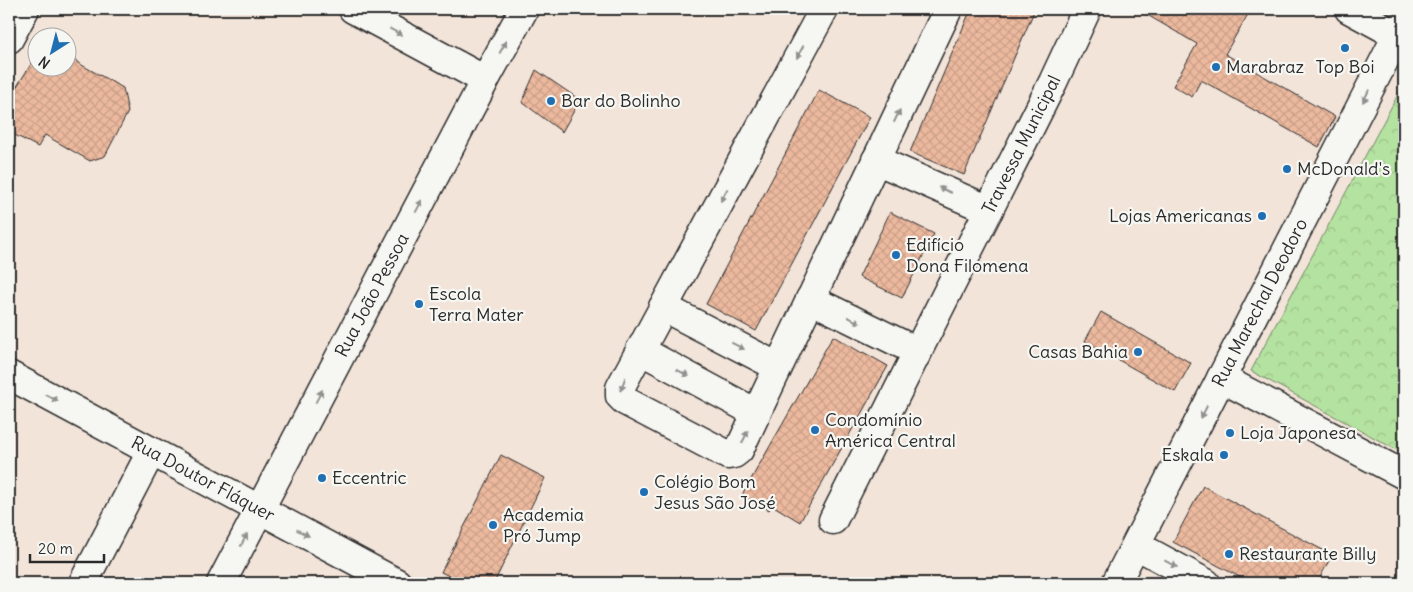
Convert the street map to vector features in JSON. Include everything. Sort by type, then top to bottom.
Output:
[{"type":"street","points":[[9,39],[25,9]]},
{"type":"street","points":[[353,9],[485,80]]},
{"type":"street","name":"Rua João Pessoa","points":[[221,583],[524,9]]},
{"type":"street","points":[[824,9],[620,388],[620,396],[634,406],[728,455],[734,454],[739,450],[948,9]]},
{"type":"street","name":"Travessa Municipal","points":[[834,520],[1053,82],[1087,9]]},
{"type":"street","points":[[1349,9],[1401,28]]},
{"type":"street","name":"Rua Marechal Deodoro","points":[[1116,583],[1401,28]]},
{"type":"street","points":[[876,160],[989,210]]},
{"type":"street","points":[[810,299],[918,352]]},
{"type":"street","points":[[663,307],[778,367]]},
{"type":"street","points":[[640,350],[756,413]]},
{"type":"street","name":"Rua Doutor Fláquer","points":[[9,375],[397,583]]},
{"type":"street","points":[[1222,378],[1404,475]]},
{"type":"street","points":[[83,583],[151,452]]},
{"type":"street","points":[[1136,545],[1206,583]]},
{"type":"green space","points":[[1404,83],[1404,454],[1251,371]]},
{"type":"building","points":[[971,9],[1035,9],[964,175],[910,152]]},
{"type":"building","name":"Marabraz","points":[[1137,9],[1251,9],[1225,54],[1335,117],[1319,147],[1201,80],[1192,97],[1173,86],[1197,44]]},
{"type":"building","points":[[78,63],[123,88],[128,112],[105,156],[90,161],[45,135],[38,147],[9,132],[9,99],[28,69],[28,78],[78,78]]},
{"type":"building","name":"Bar do Bolinho","points":[[536,70],[580,100],[562,132],[522,102]]},
{"type":"building","points":[[819,90],[870,117],[756,331],[706,304]]},
{"type":"building","name":"Edifício Dona Filomena","points":[[890,212],[934,234],[902,298],[859,277]]},
{"type":"building","name":"Casas Bahia","points":[[1101,312],[1191,363],[1175,392],[1085,341]]},
{"type":"building","name":"Condomínio América Central","points":[[833,336],[888,366],[800,522],[772,505],[769,510],[742,495]]},
{"type":"building","name":"Academia Pró Jump","points":[[501,455],[545,478],[494,583],[463,583],[441,572]]},
{"type":"building","points":[[1203,486],[1332,555],[1317,583],[1251,583],[1173,542]]},
{"type":"place","name":"Top Boi","points":[[1345,48]]},
{"type":"place","name":"Marabraz","points":[[1216,67]]},
{"type":"place","name":"Bar do Bolinho","points":[[551,101]]},
{"type":"place","name":"McDonald's","points":[[1287,169]]},
{"type":"place","name":"Lojas Americanas","points":[[1262,216]]},
{"type":"place","name":"Edifício Dona Filomena","points":[[896,255]]},
{"type":"place","name":"Escola Terra Mater","points":[[419,304]]},
{"type":"place","name":"Casas Bahia","points":[[1138,352]]},
{"type":"place","name":"Condomínio América Central","points":[[815,430]]},
{"type":"place","name":"Loja Japonesa","points":[[1230,433]]},
{"type":"place","name":"Eskala","points":[[1224,455]]},
{"type":"place","name":"Eccentric","points":[[322,478]]},
{"type":"place","name":"Colégio Bom Jesus São José","points":[[644,492]]},
{"type":"place","name":"Academia Pró Jump","points":[[493,525]]},
{"type":"place","name":"Restaurante Billy","points":[[1229,554]]}]
